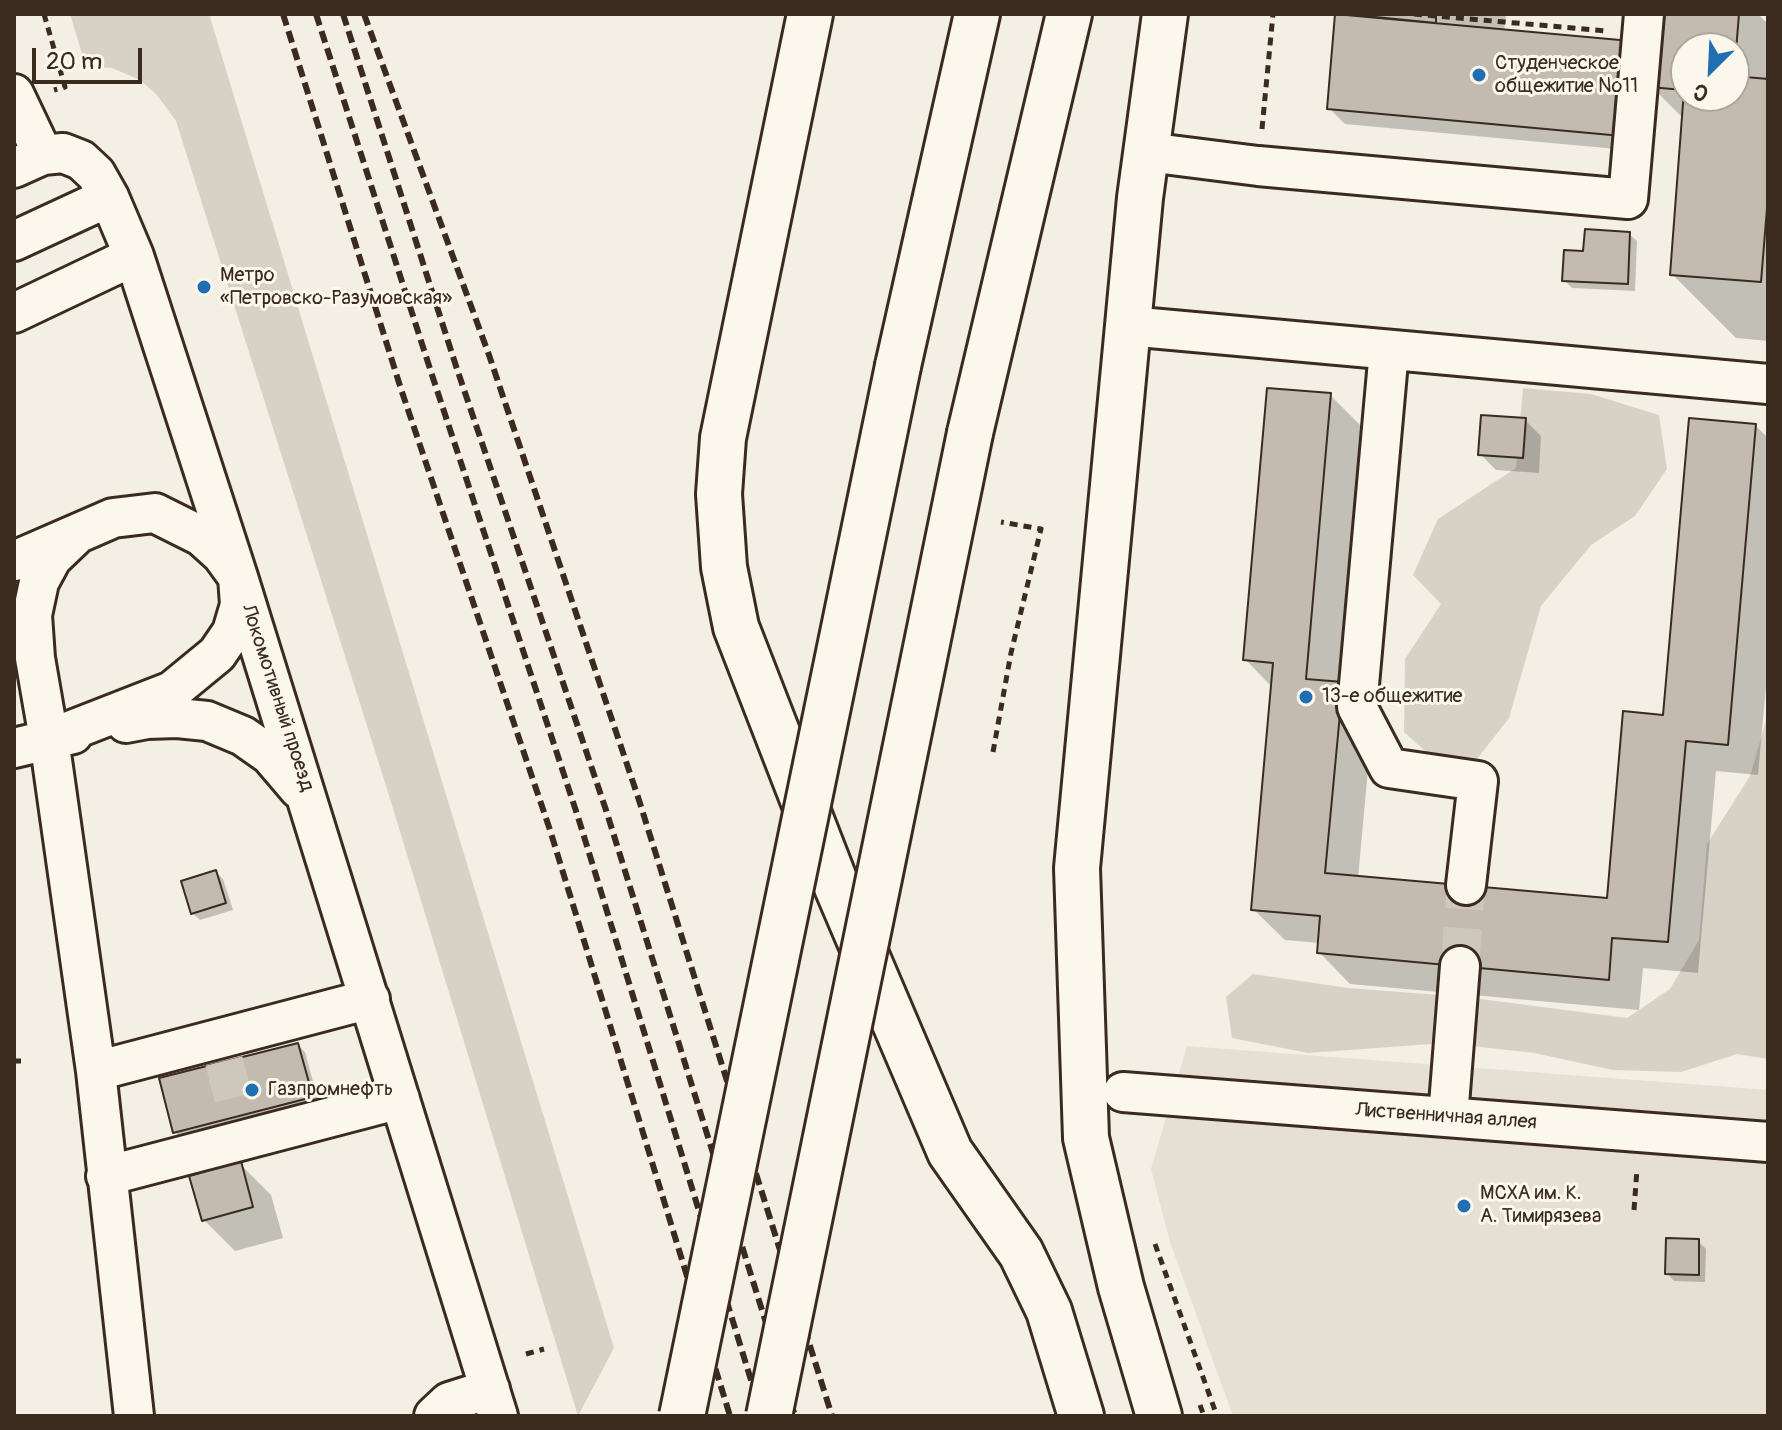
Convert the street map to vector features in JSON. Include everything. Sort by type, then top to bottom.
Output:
[{"type":"main road","points":[[810,14],[723,438],[719,494],[724,567],[736,627],[837,887],[950,1152],[1021,1253],[1049,1311],[1081,1416]]},
{"type":"main road","points":[[682,1416],[898,366],[977,14]]},
{"type":"main road","points":[[769,1416],[970,433],[1069,14]]},
{"type":"main road","points":[[1159,1416],[1121,1287],[1086,1138],[1077,868],[1128,326],[1165,14]]},
{"type":"street","points":[[1147,152],[1258,166],[1628,199],[1643,24]]},
{"type":"street","points":[[14,94],[28,161],[63,153],[81,160],[96,174],[109,197],[134,256],[238,577]]},
{"type":"street","points":[[14,241],[109,197]]},
{"type":"street","points":[[14,313],[134,256]]},
{"type":"street","points":[[1128,326],[1768,384]]},
{"type":"street","points":[[1389,350],[1357,707],[1389,768],[1478,781],[1466,885]]},
{"type":"street","name":"Локомотивный проезд","points":[[14,561],[113,518],[155,513],[201,536],[222,555],[238,577],[311,808]]},
{"type":"street","points":[[79,533],[52,558],[39,582],[32,615],[35,658],[32,744],[96,1071],[134,1416]]},
{"type":"street","name":"Локомотивный проезд","points":[[32,744],[142,705],[172,691],[196,674],[217,654],[232,632],[240,605],[238,577]]},
{"type":"street","name":"Локомотивный проезд","points":[[32,744],[147,719],[207,721],[243,736],[270,755],[290,776],[311,808]]},
{"type":"street","points":[[311,808],[494,1403],[449,1402],[434,1416]]},
{"type":"street","points":[[1448,1117],[1460,966]]},
{"type":"street","points":[[96,1071],[221,1049],[370,999]]},
{"type":"street","name":"Лиственничная аллея","points":[[1137,1094],[1768,1142]]},
{"type":"street","points":[[106,1176],[241,1127],[400,1099]]},
{"type":"path","points":[[44,14],[65,87]]},
{"type":"path","points":[[1258,166],[1273,14]]},
{"type":"path","points":[[1414,14],[1643,24]]},
{"type":"path","points":[[993,752],[1011,653],[1041,529],[1001,522]]},
{"type":"path","points":[[1152,1233],[1217,1416]]},
{"type":"path","points":[[526,1354],[544,1349]]},
{"type":"shaded area","points":[[70,14],[209,14],[614,1348],[578,1416],[387,789],[176,121],[157,95],[140,80],[112,68],[86,67]]},
{"type":"shaded area","points":[[1523,388],[1591,394],[1659,415],[1667,469],[1635,516],[1591,545],[1541,606],[1509,718],[1477,759],[1433,758],[1404,732],[1405,659],[1441,604],[1413,575],[1438,519],[1516,468]]},
{"type":"shaded area","points":[[1768,714],[1768,1059],[1737,1054],[1681,1072],[1613,1070],[1534,1053],[1445,1043],[1308,1053],[1232,1038],[1226,997],[1253,974],[1348,988],[1465,997],[1627,1018],[1670,989],[1699,940],[1707,844],[1750,776]]},
{"type":"shaded area","name":"МСХА им. К. А. Тимирязева","points":[[1187,1046],[1768,1090],[1768,1416],[1233,1416],[1170,1242],[1151,1169]]},
{"type":"building","name":"Студенческое общежитие №11","points":[[1335,14],[1631,41],[1622,136],[1327,109]]},
{"type":"building","points":[[1345,14],[1436,14],[1436,23]]},
{"type":"building","points":[[1655,14],[1739,14],[1738,32],[1670,32],[1670,89],[1649,87]]},
{"type":"building","points":[[1750,77],[1768,79],[1768,196],[1761,282],[1670,275],[1682,112],[1750,112]]},
{"type":"building","points":[[1585,229],[1630,232],[1628,284],[1562,281],[1564,250],[1583,251]]},
{"type":"building","name":"13-е общежитие","points":[[1267,388],[1331,393],[1306,679],[1343,682],[1325,873],[1607,898],[1623,711],[1663,715],[1689,418],[1756,424],[1728,745],[1686,741],[1668,942],[1612,938],[1609,980],[1317,953],[1320,916],[1251,910],[1273,663],[1243,660]]},
{"type":"building","points":[[1481,415],[1526,418],[1523,458],[1478,455]]},
{"type":"building","points":[[216,870],[226,903],[191,914],[181,881]]},
{"type":"building","points":[[298,1043],[313,1097],[173,1133],[159,1078]]},
{"type":"building","points":[[241,1161],[253,1207],[202,1221],[189,1176]]},
{"type":"building","points":[[1666,1238],[1699,1239],[1699,1275],[1665,1274]]},
{"type":"tunnel","points":[[1460,966],[1466,885]]},
{"type":"tunnel","points":[[224,1061],[238,1116]]},
{"type":"railway","points":[[283,14],[401,389],[550,830],[730,1416]]},
{"type":"railway","points":[[316,14],[578,817],[762,1416]]},
{"type":"railway","points":[[343,14],[456,366],[606,810],[795,1416]]},
{"type":"railway","points":[[364,14],[489,355],[638,797],[832,1416]]},
{"type":"place","name":"Студенческое общежитие №11","points":[[1479,75]]},
{"type":"place","name":"Метро «Петровско-Разумовская»","points":[[204,287]]},
{"type":"place","name":"13-е общежитие","points":[[1306,697]]},
{"type":"place","name":"Газпромнефть","points":[[252,1090]]},
{"type":"place","name":"МСХА им. К. А. Тимирязева","points":[[1464,1206]]}]
